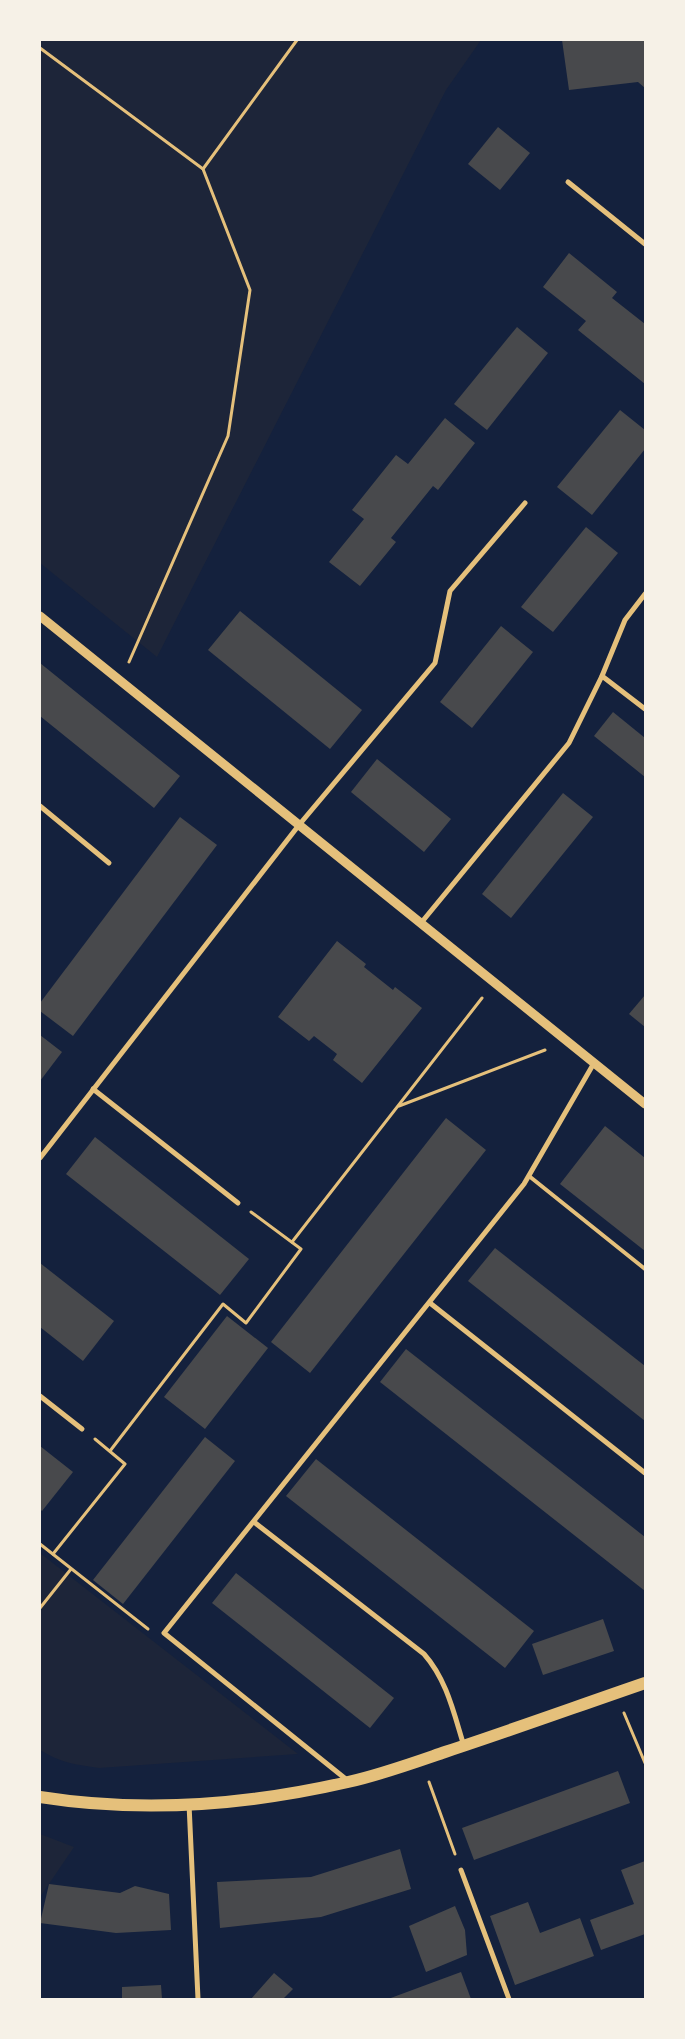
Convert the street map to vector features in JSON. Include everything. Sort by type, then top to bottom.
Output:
[{"type":"main road","points":[[40,1797],[112,1805],[189,1804],[293,1793],[350,1782],[421,1760],[645,1683]]},
{"type":"street","points":[[568,182],[645,244]]},
{"type":"street","points":[[40,1158],[299,825],[435,663],[450,591],[525,503]]},
{"type":"street","points":[[421,923],[569,743],[602,676],[625,620],[645,594]]},
{"type":"street","points":[[40,616],[645,1104]]},
{"type":"street","points":[[602,676],[645,709]]},
{"type":"street","points":[[40,806],[109,862]]},
{"type":"street","points":[[350,1782],[164,1633],[430,1303],[529,1176],[594,1063]]},
{"type":"street","points":[[93,1089],[238,1203]]},
{"type":"street","points":[[430,1303],[645,1472]]},
{"type":"street","points":[[40,1396],[82,1429]]},
{"type":"street","points":[[254,1522],[424,1654],[436,1667],[444,1684],[464,1746]]},
{"type":"street","points":[[189,1804],[198,1999]]},
{"type":"street","points":[[461,1870],[508,1999]]},
{"type":"lane","points":[[529,1176],[645,1269]]},
{"type":"path","points":[[203,169],[297,40]]},
{"type":"path","points":[[40,48],[203,169],[250,290],[228,436],[121,681]]},
{"type":"path","points":[[292,1242],[494,982]]},
{"type":"path","points":[[398,1106],[567,1042]]},
{"type":"path","points":[[110,1451],[223,1304],[246,1323],[301,1249],[238,1203]]},
{"type":"path","points":[[53,1554],[126,1464],[82,1429]]},
{"type":"path","points":[[40,1544],[153,1632],[164,1633]]},
{"type":"path","points":[[40,1608],[71,1569]]},
{"type":"path","points":[[616,1693],[645,1763]]},
{"type":"path","points":[[421,1760],[461,1870]]},
{"type":"shaded area","points":[[40,40],[481,40],[446,90],[157,657],[40,563]]},
{"type":"shaded area","points":[[40,1553],[298,1754],[99,1768],[68,1762],[40,1750]]},
{"type":"shaded area","points":[[40,1834],[74,1847],[40,1897]]},
{"type":"building","points":[[562,40],[645,40],[645,88],[638,82],[569,90]]},
{"type":"building","points":[[498,127],[530,153],[500,190],[468,164]]},
{"type":"building","points":[[569,253],[617,292],[612,298],[645,324],[645,384],[578,330],[586,321],[543,287]]},
{"type":"building","points":[[517,327],[548,353],[487,430],[454,404]]},
{"type":"building","points":[[620,410],[645,430],[645,449],[592,515],[557,487]]},
{"type":"building","points":[[445,418],[475,443],[438,490],[433,486],[391,538],[396,542],[360,586],[329,562],[364,519],[352,510],[396,455],[408,464]]},
{"type":"building","points":[[586,527],[618,553],[553,632],[521,607]]},
{"type":"building","points":[[240,611],[362,710],[330,749],[208,650]]},
{"type":"building","points":[[501,626],[533,652],[472,728],[440,702]]},
{"type":"building","points":[[40,663],[180,776],[154,808],[40,716]]},
{"type":"building","points":[[613,712],[645,738],[645,777],[594,736]]},
{"type":"building","points":[[377,759],[451,819],[424,852],[351,792]]},
{"type":"building","points":[[563,793],[593,817],[511,918],[482,894]]},
{"type":"building","points":[[180,817],[217,845],[73,1036],[40,1011],[40,1003]]},
{"type":"building","points":[[337,941],[366,964],[364,967],[393,990],[395,987],[422,1008],[362,1083],[333,1060],[337,1054],[314,1036],[309,1041],[278,1017]]},
{"type":"building","points":[[645,995],[645,1027],[629,1014]]},
{"type":"building","points":[[40,1035],[62,1052],[40,1081]]},
{"type":"building","points":[[446,1118],[486,1150],[310,1373],[271,1342]]},
{"type":"building","points":[[605,1126],[645,1158],[645,1251],[560,1184]]},
{"type":"building","points":[[95,1137],[249,1259],[220,1295],[66,1174]]},
{"type":"building","points":[[495,1248],[645,1366],[645,1421],[468,1281]]},
{"type":"building","points":[[40,1263],[114,1321],[83,1361],[40,1327]]},
{"type":"building","points":[[227,1316],[268,1348],[205,1429],[164,1397]]},
{"type":"building","points":[[406,1349],[645,1537],[645,1591],[380,1382]]},
{"type":"building","points":[[205,1437],[235,1461],[123,1604],[93,1580]]},
{"type":"building","points":[[40,1446],[73,1472],[42,1511],[40,1509]]},
{"type":"building","points":[[316,1459],[534,1631],[505,1668],[286,1496]]},
{"type":"building","points":[[236,1573],[394,1698],[370,1728],[212,1603]]},
{"type":"building","points":[[603,1619],[614,1651],[543,1675],[532,1644]]},
{"type":"building","points":[[618,1771],[630,1803],[474,1860],[462,1828]]},
{"type":"building","points":[[400,1849],[411,1889],[321,1917],[220,1928],[217,1882],[311,1877]]},
{"type":"building","points":[[645,1861],[645,1934],[601,1950],[590,1920],[634,1904],[621,1870]]},
{"type":"building","points":[[49,1884],[120,1893],[135,1886],[169,1894],[171,1930],[116,1933],[40,1923]]},
{"type":"building","points":[[528,1902],[540,1933],[580,1918],[594,1956],[515,1985],[490,1916]]},
{"type":"building","points":[[455,1906],[465,1930],[467,1955],[426,1972],[409,1926]]},
{"type":"building","points":[[461,1972],[471,1999],[388,1999]]},
{"type":"building","points":[[274,1973],[293,1989],[283,1999],[251,1999]]},
{"type":"building","points":[[161,1985],[162,1999],[122,1999],[122,1987]]}]
